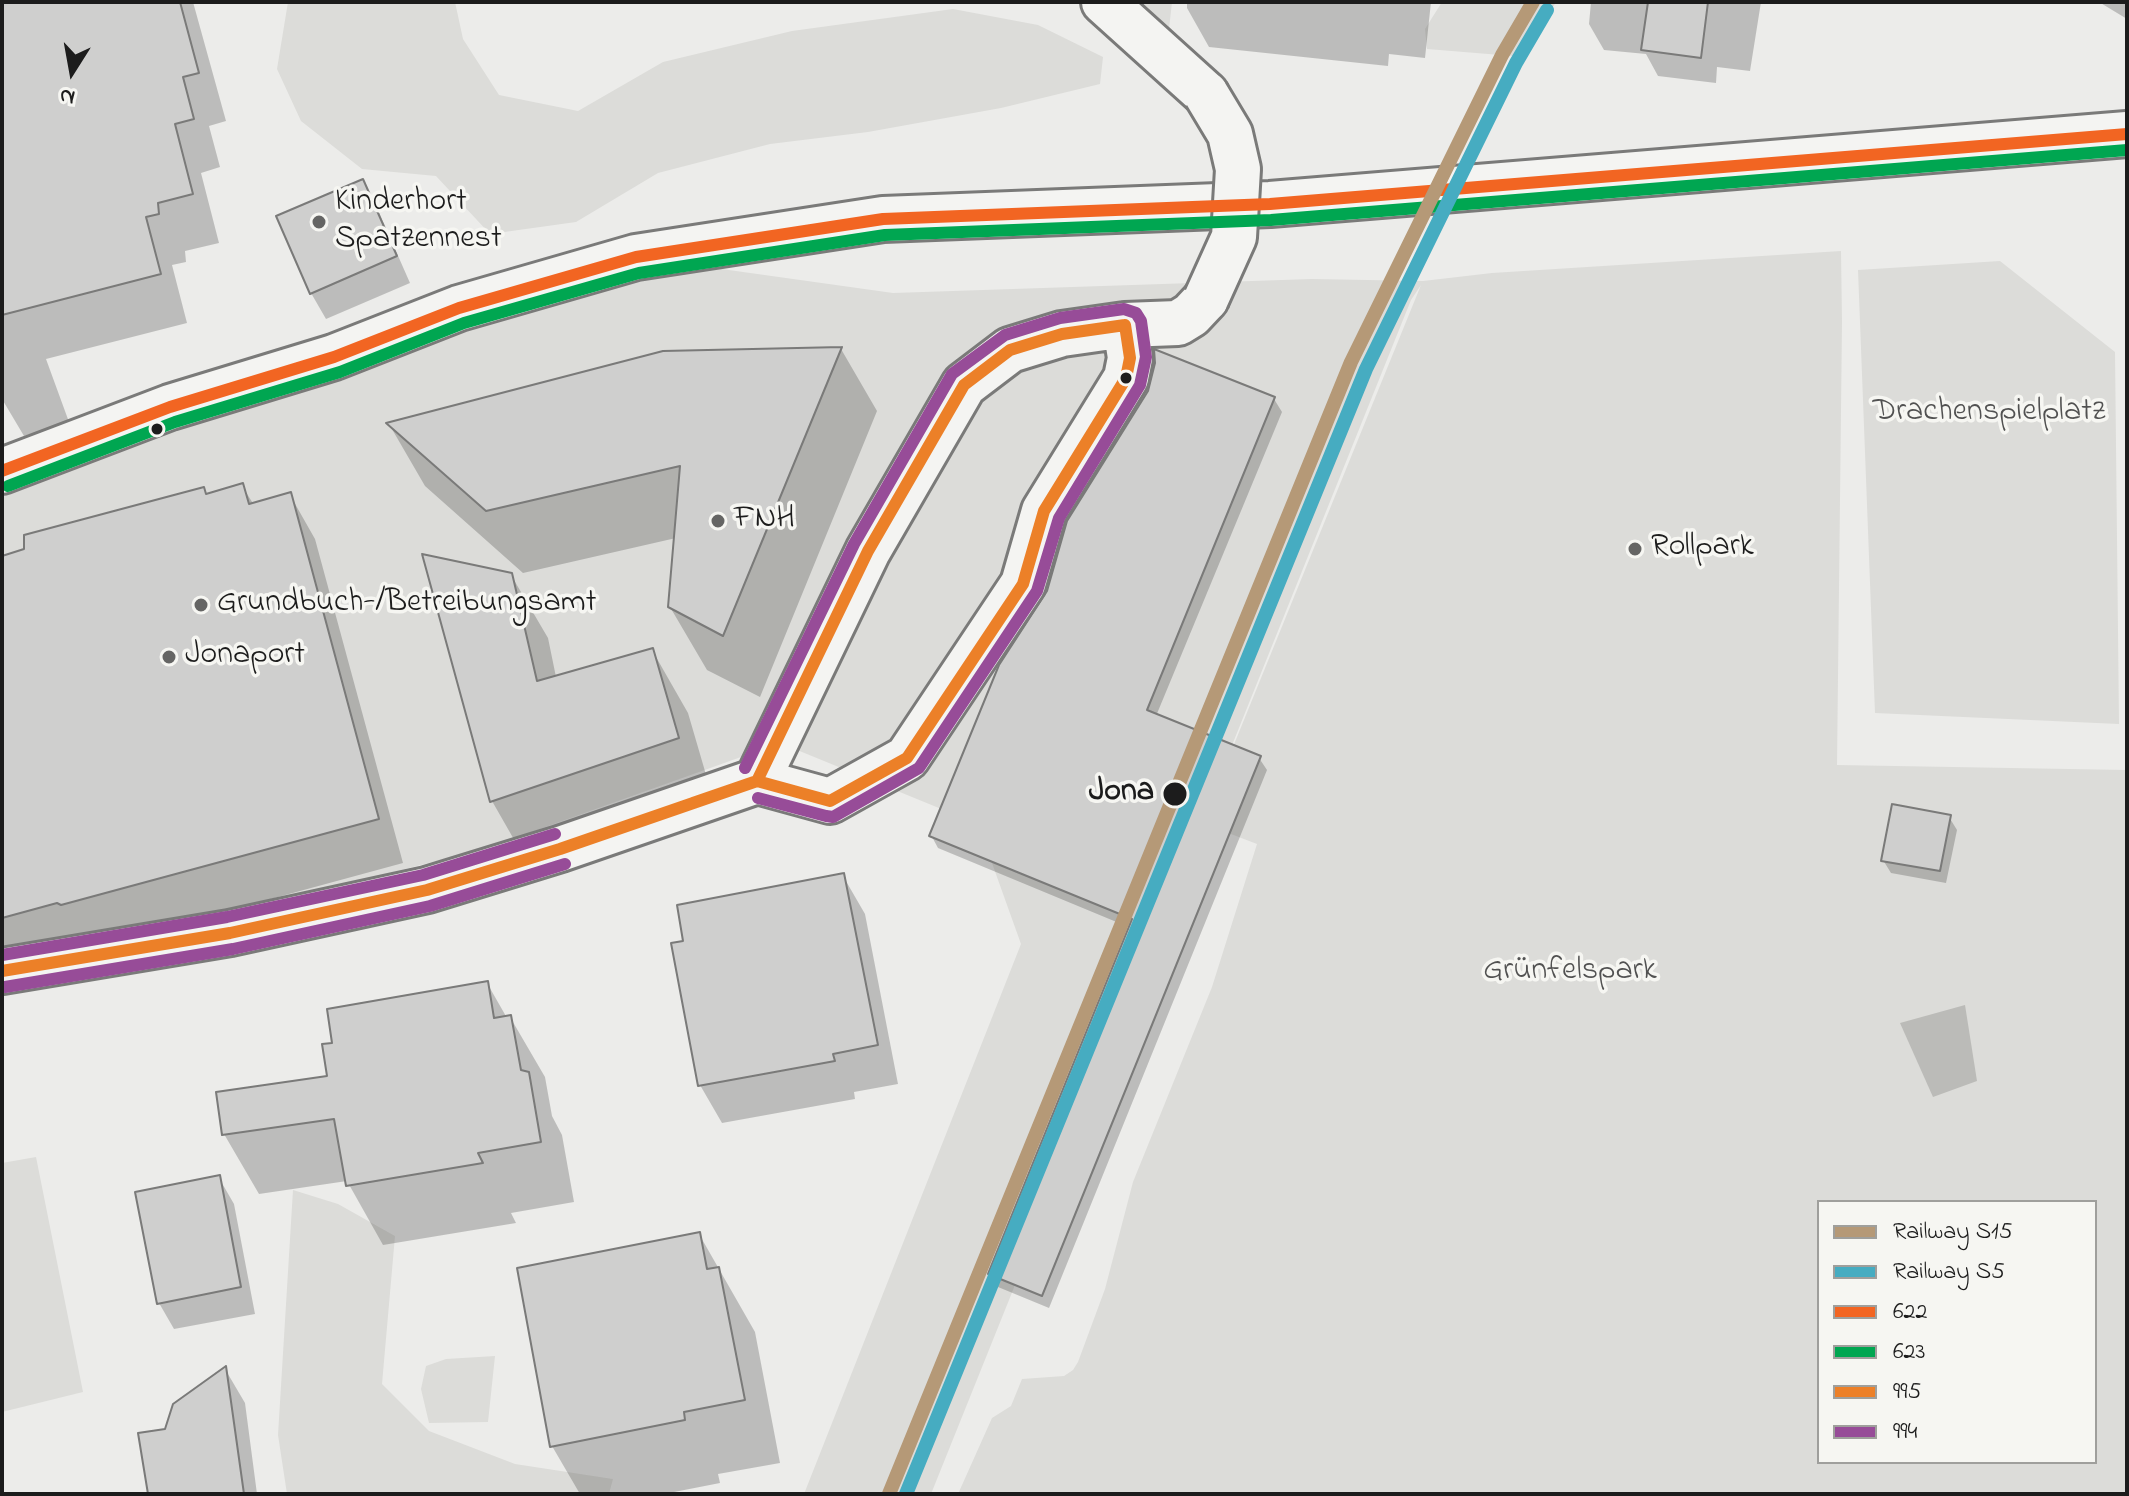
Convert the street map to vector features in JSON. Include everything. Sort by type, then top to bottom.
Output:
[{"type":"street","points":[[757,781],[868,551],[964,385],[1010,350],[1062,334],[1125,325],[1178,323],[1206,299],[1234,237],[1238,169],[1230,134],[1206,94],[1104,2]]},
{"type":"street","points":[[2,471],[170,407],[334,357],[459,308],[636,257],[883,219],[1270,204],[2127,134]]},
{"type":"street","points":[[2,971],[230,933],[427,890],[560,849],[757,781],[830,801],[907,758],[1023,584],[1044,511],[1126,378],[1130,358],[1125,325]]},
{"type":"shaded area","points":[[288,2],[455,2],[463,39],[499,95],[578,111],[663,62],[792,31],[953,9],[1038,25],[1103,57],[1100,84],[1001,108],[868,132],[770,144],[658,173],[576,222],[490,234],[436,176],[362,169],[301,121],[277,69]]},
{"type":"shaded area","points":[[1079,2],[1172,2],[1169,29],[1103,28]]},
{"type":"shaded area","points":[[1442,2],[1556,2],[1525,57],[1427,49],[1425,29]]},
{"type":"shaded area","points":[[1841,251],[1837,765],[2127,770],[2127,1494],[958,1494],[992,1418],[1011,1406],[1022,1379],[1064,1376],[1078,1362],[1105,1289],[1133,1182],[1212,987],[1257,844],[1202,823],[1421,285],[1411,300],[931,1494],[804,1494],[1021,944],[978,824],[780,743],[487,848],[304,895],[165,922],[2,946],[2,471],[636,257],[893,293],[1312,279],[1423,281],[1492,273]]},
{"type":"shaded area","name":"Drachenspielplatz","points":[[2000,261],[2115,352],[2119,724],[1875,713],[1858,270]]},
{"type":"shaded area","points":[[1965,1005],[1977,1081],[1933,1097],[1900,1023]]},
{"type":"shaded area","points":[[36,1157],[83,1392],[2,1412],[2,1163]]},
{"type":"shaded area","points":[[293,1190],[338,1204],[395,1236],[382,1384],[429,1431],[515,1464],[613,1479],[609,1494],[287,1494],[278,1435]]},
{"type":"shaded area","points":[[495,1356],[488,1422],[429,1423],[421,1389],[426,1366],[446,1359]]},
{"type":"building","points":[[2,2],[180,2],[199,73],[183,77],[194,119],[175,124],[193,194],[158,203],[159,214],[146,217],[161,274],[2,315]]},
{"type":"building","points":[[1648,2],[1708,2],[1701,58],[1641,50]]},
{"type":"building","points":[[363,179],[397,256],[310,294],[276,216]]},
{"type":"building","points":[[842,347],[723,636],[668,607],[680,466],[486,511],[386,423],[663,351]]},
{"type":"building","points":[[1154,349],[1275,397],[1147,710],[1261,756],[1042,1296],[988,1274],[1132,919],[929,836],[999,665],[1047,591],[1067,521],[1148,391],[1155,363]]},
{"type":"building","name":"Jonaport","points":[[243,483],[249,504],[291,492],[379,819],[61,905],[57,903],[2,918],[2,556],[24,549],[24,535],[204,487],[206,494]]},
{"type":"building","points":[[422,554],[512,573],[537,681],[653,648],[679,738],[490,802]]},
{"type":"building","points":[[1892,804],[1951,815],[1940,871],[1881,861]]},
{"type":"building","points":[[844,873],[878,1045],[833,1054],[835,1061],[698,1086],[671,943],[683,941],[677,905]]},
{"type":"building","points":[[488,981],[494,1018],[511,1015],[521,1070],[529,1072],[541,1142],[478,1153],[483,1163],[346,1186],[334,1119],[222,1135],[216,1092],[327,1076],[322,1044],[332,1043],[327,1009]]},
{"type":"building","points":[[220,1175],[241,1287],[157,1304],[135,1192]]},
{"type":"building","points":[[700,1232],[707,1269],[719,1267],[745,1400],[684,1412],[685,1420],[550,1447],[517,1268]]},
{"type":"building","points":[[226,1366],[244,1494],[148,1494],[138,1433],[165,1429],[173,1404]]},
{"type":"rail line","name":"S15","points":[[889,1494],[1351,362],[1502,55],[1533,2]]},
{"type":"rail line","name":"S5","points":[[906,1494],[1366,369],[1516,63],[1547,10]]},
{"type":"transit line","name":"622","points":[[2,471],[170,407],[334,357],[459,308],[636,257],[883,219],[1270,204],[2127,134]]},
{"type":"transit line","name":"623","points":[[8,486],[175,422],[340,372],[464,323],[639,273],[885,235],[1271,220],[2127,150]]},
{"type":"transit line","name":"994","points":[[745,768],[854,544],[952,374],[1005,335],[1060,318],[1124,309],[1136,313],[1141,321],[1146,357],[1140,385],[1059,518],[1037,591],[919,768],[833,817],[758,798]]},
{"type":"transit line","name":"995","points":[[693,803],[757,781],[868,551],[964,385],[1010,350],[1062,334],[1125,325]]},
{"type":"transit line","name":"995","points":[[2,971],[230,933],[427,890],[560,849],[757,781],[830,801],[907,758],[1023,584],[1044,511],[1126,378],[1130,358],[1125,325]]},
{"type":"transit line","name":"994","points":[[2,955],[227,917],[423,875],[555,834]]},
{"type":"transit line","name":"994","points":[[5,987],[233,949],[430,906],[565,864]]},
{"type":"place","name":"Kinderhort Spatzennest","points":[[319,222]]},
{"type":"place","name":"FNH","points":[[718,521]]},
{"type":"place","name":"Rollpark","points":[[1635,549]]},
{"type":"place","name":"Grundbuch-/Betreibungsamt","points":[[201,605]]},
{"type":"place","name":"Jonaport","points":[[169,657]]},
{"type":"place","name":"Jona","points":[[1175,794]]},
{"type":"park label","name":"Grünfelspark","points":[[1570,973]]}]
